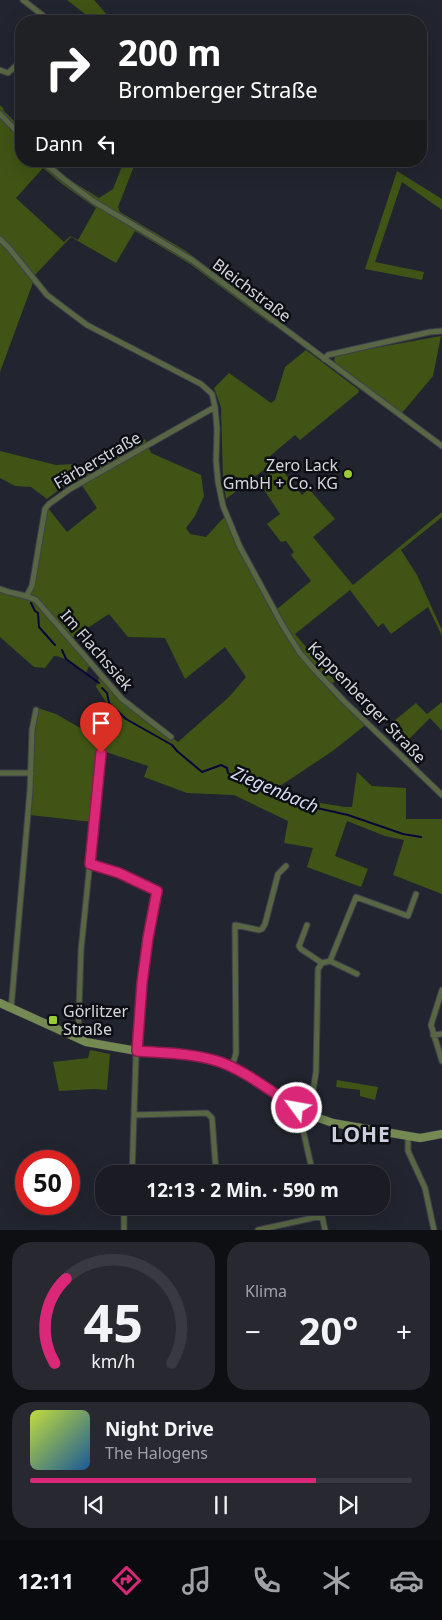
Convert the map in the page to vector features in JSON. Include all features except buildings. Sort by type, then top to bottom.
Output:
[{"type":"main road","points":[[0,1003],[78,1039],[94,1044],[137,1051],[183,1054],[232,1067],[307,1114],[333,1123],[408,1136],[428,1137],[442,1134]]},
{"type":"street","points":[[23,0],[42,15]]},
{"type":"street","points":[[0,70],[8,73],[15,67]]},
{"type":"street","points":[[0,114],[15,127]]},
{"type":"street","name":"Bleichstraße","points":[[49,167],[93,201],[192,260],[442,446]]},
{"type":"street","name":"Kappenberger Straße","points":[[0,239],[47,295],[87,325],[201,384],[212,394],[216,407],[216,461],[223,506],[240,547],[283,626],[300,654],[313,668],[442,795]]},
{"type":"street","points":[[324,359],[328,354],[442,331]]},
{"type":"street","name":"Färberstraße","points":[[27,595],[32,586],[43,517],[49,504],[70,489],[216,407]]},
{"type":"street","name":"Im Flachssiek","points":[[0,589],[19,595],[27,595],[36,600],[122,699],[171,738]]},
{"type":"street","points":[[11,1009],[31,773],[32,730],[36,710]]},
{"type":"street","points":[[78,1039],[81,950],[101,753]]},
{"type":"street","points":[[0,773],[31,773]]},
{"type":"street","points":[[90,864],[119,873],[157,891],[142,983],[132,1165]]},
{"type":"street","points":[[232,1067],[236,1053],[235,925],[258,930],[262,929],[278,874],[286,866]]},
{"type":"street","points":[[330,961],[356,897],[408,916],[416,894]]},
{"type":"street","points":[[307,925],[299,946],[322,963]]},
{"type":"street","points":[[311,1165],[303,1130],[304,1121],[310,1110],[316,1072],[318,969],[322,963],[330,961],[357,974]]},
{"type":"street","points":[[442,990],[431,1025],[442,1061]]},
{"type":"street","points":[[433,1035],[442,1034]]},
{"type":"street","points":[[134,1115],[206,1113],[210,1115],[212,1118],[216,1165]]},
{"type":"street","points":[[408,1136],[408,1151],[425,1188],[434,1230]]},
{"type":"street","points":[[124,1215],[124,1230]]},
{"type":"street","points":[[258,1230],[322,1216],[325,1230]]},
{"type":"green space","points":[[67,0],[94,0],[107,15],[86,15]]},
{"type":"green space","points":[[0,105],[15,122],[15,167],[55,167],[67,178],[99,198],[113,189],[122,167],[134,167],[118,207],[120,212],[186,251],[276,319],[271,324],[190,264],[135,231],[116,263],[71,237],[34,276],[0,372]],"holes":[[[43,168],[96,208],[78,240],[70,236],[64,242],[16,198]]]},
{"type":"green space","points":[[397,171],[442,199],[442,210],[402,182],[375,262],[424,272],[422,280],[365,269]]},
{"type":"green space","points":[[441,336],[433,376],[402,413],[336,364],[334,360],[335,357],[341,354]]},
{"type":"green space","points":[[306,350],[359,390],[358,393],[300,440],[295,435],[270,456],[270,465],[226,499],[223,479],[221,407],[214,388],[229,373],[271,403],[275,400],[285,367]]},
{"type":"green space","points":[[145,439],[151,453],[201,475],[204,496],[195,516],[186,528],[190,534],[206,537],[227,514],[229,522],[277,609],[311,581],[291,555],[294,552],[286,541],[281,542],[267,524],[280,514],[259,482],[278,465],[302,495],[309,489],[335,519],[313,537],[353,585],[442,512],[442,517],[401,550],[417,575],[442,630],[442,636],[428,607],[391,634],[383,623],[378,627],[350,590],[295,634],[335,681],[332,684],[368,723],[334,750],[280,786],[302,799],[345,807],[352,807],[357,772],[372,786],[406,788],[406,819],[442,819],[442,894],[393,875],[404,840],[385,836],[347,821],[335,856],[368,869],[361,887],[307,867],[313,848],[284,843],[288,821],[234,795],[187,793],[144,777],[148,766],[100,750],[92,822],[30,815],[33,749],[38,708],[56,714],[82,729],[94,714],[112,711],[96,687],[101,673],[108,685],[178,742],[229,697],[246,677],[225,647],[185,679],[165,638],[128,637],[109,614],[69,640],[91,662],[86,673],[66,660],[54,656],[45,668],[34,667],[0,637],[0,586],[26,594],[32,586],[45,515],[48,508],[67,532],[97,508],[77,478],[47,499],[31,487],[15,486],[0,478],[0,451],[56,465],[74,464],[88,471]]},
{"type":"green space","points":[[442,702],[442,731],[430,718],[402,746],[384,729],[416,703],[427,714]]},
{"type":"green space","points":[[90,1050],[110,1054],[107,1090],[59,1091],[53,1062],[88,1058]]},
{"type":"green space","points":[[337,1080],[378,1087],[375,1100],[360,1096],[360,1090],[336,1087]]},
{"type":"waterway","name":"Ziegenbach","points":[[31,603],[38,613],[39,627],[55,645]]},
{"type":"waterway","name":"Ziegenbach","points":[[62,650],[66,659],[99,683]]},
{"type":"waterway","name":"Ziegenbach","points":[[102,688],[107,693],[109,703],[126,719],[172,745],[202,772],[221,765],[227,768],[228,773],[232,776],[239,774],[308,806],[348,815],[403,834],[421,837]]},
{"type":"place","name":"Zero Lack GmbH + Co. KG","points":[[348,474]]},
{"type":"place","name":"Görlitzer Straße","points":[[53,1020]]},
{"type":"district","name":"LOHE","points":[[361,1135]]},
{"type":"route","points":[[101,753],[90,864],[119,873],[157,891],[142,983],[137,1051],[183,1054],[218,1062],[232,1067],[297,1108]]}]
